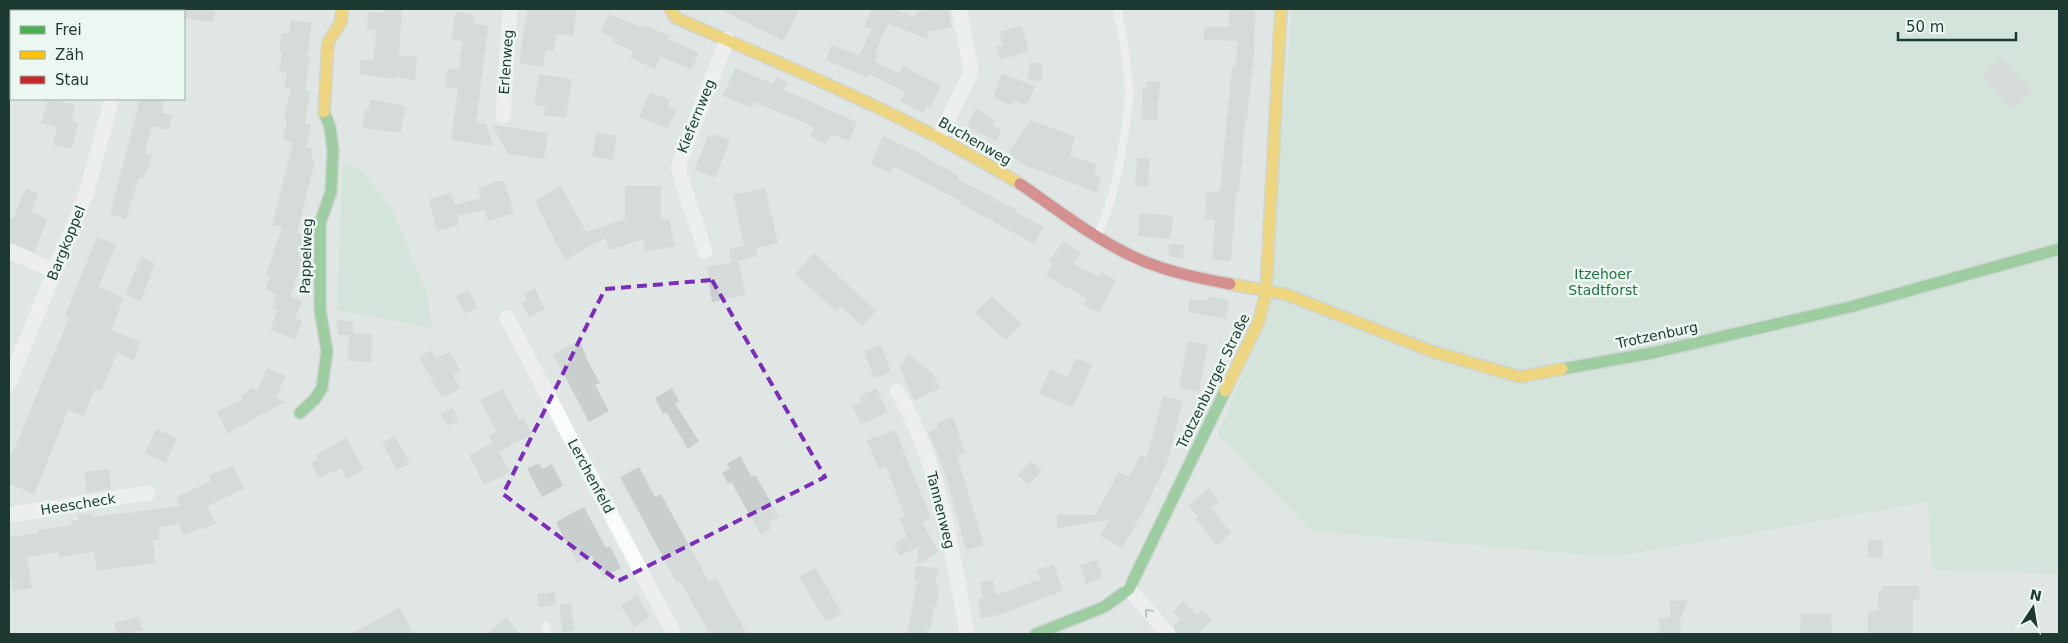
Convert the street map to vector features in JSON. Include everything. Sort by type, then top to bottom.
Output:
[{"type":"street","name":"Pappelweg","points":[[300,413],[315,399],[322,388],[325,379],[328,351],[320,310],[320,223],[331,192],[333,151],[330,127],[324,114],[323,106],[328,42],[341,22],[342,9]]},
{"type":"street","name":"Erlenweg","points":[[503,116],[510,9]]},
{"type":"street","name":"Buchenweg","points":[[670,9],[676,18],[879,107],[939,136],[1010,178],[1097,236],[1134,257],[1170,270],[1266,292]]},
{"type":"street","points":[[939,136],[970,75],[959,9]]},
{"type":"street","name":"Trotzenburger Straße","points":[[1036,634],[1104,607],[1129,589],[1259,322],[1266,292],[1282,9]]},
{"type":"street","name":"Kiefernweg","points":[[705,251],[678,164],[727,39]]},
{"type":"street","name":"Bargkoppel","points":[[9,383],[85,197],[112,100]]},
{"type":"street","name":"Trotzenburg","points":[[1266,292],[1285,294],[1431,351],[1520,377],[1652,353],[1850,307],[2059,248]]},
{"type":"street","points":[[9,252],[55,271]]},
{"type":"street","name":"Lerchenfeld","points":[[507,318],[674,634]]},
{"type":"street","name":"Tannenweg","points":[[897,391],[917,430],[946,516],[966,634]]},
{"type":"street","name":"Heescheck","points":[[9,515],[148,493]]},
{"type":"street","points":[[1129,589],[1168,634]]},
{"type":"lane","points":[[1097,236],[1105,219],[1114,186],[1129,94],[1126,55],[1117,9]]},
{"type":"highlighted area","points":[[712,280],[825,477],[618,581],[503,494],[605,289]]},
{"type":"green space","points":[[19,9],[116,9],[116,10]]},
{"type":"green space","name":"Itzehoer Stadtforst","points":[[1292,9],[2059,9],[2059,574],[1932,570],[1928,502],[1614,557],[1312,531],[1218,435],[1267,312]]},
{"type":"green space","points":[[343,163],[360,168],[391,207],[427,293],[432,328],[337,310]]},
{"type":"building","points":[[215,9],[213,22],[185,18],[185,10],[174,10]]},
{"type":"building","points":[[384,9],[402,9],[399,55],[417,57],[415,80],[359,74],[361,59],[374,61],[376,30],[367,29],[368,12],[384,13]]},
{"type":"building","points":[[527,9],[577,9],[573,36],[556,34],[554,51],[546,50],[543,67],[519,63]]},
{"type":"building","points":[[719,9],[800,9],[784,41]]},
{"type":"building","points":[[872,9],[894,9],[914,17],[917,11],[948,9],[952,27],[927,32],[928,39],[888,24],[875,54],[878,56],[875,62],[900,74],[903,66],[941,86],[930,108],[927,106],[923,113],[901,101],[905,92],[869,74],[867,78],[826,60],[831,45],[859,55],[872,30],[864,27]]},
{"type":"building","points":[[1229,9],[1255,9],[1254,52],[1247,121],[1245,121],[1239,192],[1236,192],[1231,261],[1212,260],[1215,220],[1205,219],[1207,192],[1220,193],[1232,67],[1236,67],[1237,41],[1204,40],[1204,27],[1229,27]]},
{"type":"building","points":[[456,12],[474,15],[473,23],[488,26],[476,123],[486,124],[493,146],[451,140],[458,89],[445,87],[448,68],[459,70],[462,41],[451,40]]},
{"type":"building","points":[[609,14],[643,28],[644,25],[670,36],[668,39],[699,53],[691,70],[661,57],[655,69],[630,58],[633,51],[613,42],[615,38],[601,32]]},
{"type":"building","points":[[291,20],[312,23],[307,56],[310,57],[305,90],[310,91],[305,124],[311,124],[306,147],[313,149],[311,160],[315,161],[297,233],[305,235],[299,256],[303,257],[291,296],[302,301],[295,318],[302,321],[295,339],[270,330],[277,311],[272,308],[277,294],[265,290],[270,277],[266,275],[282,227],[272,225],[293,142],[283,139],[287,120],[284,119],[291,88],[284,87],[287,73],[279,72],[282,52],[279,52],[282,33],[289,34]]},
{"type":"building","points":[[1022,26],[1029,51],[1000,60],[996,47],[1003,45],[999,32]]},
{"type":"building","points":[[2002,58],[2032,92],[2012,110],[1982,76]]},
{"type":"building","points":[[1030,62],[1043,64],[1041,81],[1028,79]]},
{"type":"building","points":[[735,68],[773,84],[776,77],[788,82],[784,90],[857,122],[849,141],[831,134],[826,144],[810,136],[814,127],[754,102],[751,108],[723,96]]},
{"type":"building","points":[[539,74],[572,79],[566,118],[544,115],[545,106],[534,105]]},
{"type":"building","points":[[1002,74],[1035,86],[1027,105],[1013,100],[1011,105],[993,98]]},
{"type":"building","points":[[1147,81],[1160,82],[1157,121],[1141,119],[1143,88],[1146,88]]},
{"type":"building","points":[[650,92],[670,100],[668,107],[676,110],[668,129],[639,117]]},
{"type":"building","points":[[370,99],[405,106],[401,133],[363,128],[365,109],[369,110]]},
{"type":"building","points":[[48,100],[75,105],[72,121],[78,123],[72,149],[53,145],[57,127],[41,123]]},
{"type":"building","points":[[140,100],[164,100],[162,113],[172,115],[169,130],[152,126],[145,153],[152,155],[143,179],[139,178],[126,219],[110,214]]},
{"type":"building","points":[[976,108],[995,121],[993,125],[1001,130],[997,141],[967,127]]},
{"type":"building","points":[[1031,120],[1075,137],[1070,155],[1097,165],[1094,175],[1101,177],[1096,192],[1024,165],[1008,153]]},
{"type":"building","points":[[492,125],[548,133],[544,159],[508,154]]},
{"type":"building","points":[[597,132],[617,136],[612,160],[592,156]]},
{"type":"building","points":[[714,134],[730,140],[715,178],[694,170],[708,136],[712,139]]},
{"type":"building","points":[[883,136],[919,153],[959,176],[957,179],[1017,210],[1016,213],[1044,227],[1034,244],[961,204],[962,202],[893,166],[890,173],[871,164]]},
{"type":"building","points":[[1137,158],[1150,158],[1148,187],[1135,186]]},
{"type":"building","points":[[498,181],[504,181],[514,213],[488,221],[484,210],[457,216],[459,225],[437,231],[429,199],[451,193],[455,205],[481,198],[478,188]]},
{"type":"building","points":[[561,186],[586,232],[625,219],[625,186],[661,186],[661,220],[669,219],[675,246],[645,252],[643,239],[609,250],[605,238],[565,260],[535,201]]},
{"type":"building","points":[[26,188],[38,194],[31,212],[48,219],[34,252],[9,242],[9,218],[13,219]]},
{"type":"building","points":[[765,188],[778,243],[756,248],[758,256],[732,262],[729,249],[744,246],[733,195]]},
{"type":"building","points":[[1140,213],[1173,216],[1171,239],[1138,236]]},
{"type":"building","points":[[97,237],[116,245],[99,287],[124,298],[111,330],[141,342],[134,360],[117,353],[101,391],[95,389],[84,416],[68,410],[34,495],[9,483],[9,461],[69,318],[65,316]]},
{"type":"building","points":[[1063,241],[1081,253],[1073,263],[1098,277],[1101,272],[1116,280],[1099,313],[1083,304],[1087,298],[1066,288],[1046,275],[1053,264],[1049,262]]},
{"type":"building","points":[[1169,244],[1184,245],[1183,260],[1169,255]]},
{"type":"building","points":[[814,253],[876,311],[862,326],[840,306],[836,311],[795,274]]},
{"type":"building","points":[[141,257],[155,263],[141,301],[125,294]]},
{"type":"building","points":[[738,261],[746,295],[712,302],[707,267]]},
{"type":"building","points":[[535,288],[545,309],[529,317],[522,303],[527,300],[524,294]]},
{"type":"building","points":[[469,290],[477,308],[464,314],[456,296]]},
{"type":"building","points":[[991,296],[1022,323],[1006,340],[975,313]]},
{"type":"building","points":[[1208,296],[1229,300],[1226,319],[1188,312],[1190,299],[1207,301]]},
{"type":"building","points":[[337,320],[353,322],[353,333],[372,334],[371,362],[348,361],[349,335],[338,335]]},
{"type":"building","points":[[579,341],[600,383],[595,385],[609,411],[589,422],[553,354]]},
{"type":"building","points":[[1188,341],[1208,345],[1199,392],[1179,388]]},
{"type":"building","points":[[881,345],[891,372],[874,378],[864,351]]},
{"type":"building","points":[[432,350],[436,358],[450,352],[460,371],[453,375],[460,388],[442,398],[419,357]]},
{"type":"building","points":[[909,354],[933,374],[940,388],[914,400],[899,367]]},
{"type":"building","points":[[1076,358],[1092,365],[1073,408],[1039,394],[1050,369],[1067,377]]},
{"type":"building","points":[[267,368],[285,376],[276,398],[285,402],[228,433],[217,412],[242,400],[240,396],[248,391],[250,387],[257,391]]},
{"type":"building","points":[[672,388],[679,401],[675,404],[699,441],[688,449],[666,412],[663,414],[655,398]]},
{"type":"building","points":[[876,388],[888,412],[861,424],[852,406],[862,402],[859,397]]},
{"type":"building","points":[[503,389],[519,420],[523,418],[532,434],[499,452],[510,472],[484,485],[469,455],[493,443],[489,436],[497,432],[480,400]]},
{"type":"building","points":[[1163,396],[1183,401],[1167,463],[1143,512],[1122,548],[1100,536],[1109,520],[1057,528],[1057,515],[1095,515],[1119,472],[1129,477],[1140,455],[1147,458]]},
{"type":"building","points":[[453,408],[459,420],[448,426],[441,414]]},
{"type":"building","points":[[953,417],[965,453],[957,455],[984,545],[966,550],[948,483],[928,432],[938,428],[937,423]]},
{"type":"building","points":[[156,429],[177,438],[166,463],[145,453]]},
{"type":"building","points":[[895,430],[931,518],[922,522],[939,552],[916,565],[919,546],[900,556],[894,544],[907,537],[899,519],[905,516],[886,466],[879,469],[867,440]]},
{"type":"building","points":[[395,436],[410,464],[397,470],[382,443]]},
{"type":"building","points":[[346,437],[364,470],[347,479],[341,468],[318,478],[311,463],[318,459],[316,455]]},
{"type":"building","points":[[740,456],[752,477],[755,475],[779,516],[769,522],[772,528],[761,535],[731,482],[728,484],[722,473],[730,468],[727,464]]},
{"type":"building","points":[[1031,461],[1042,471],[1028,485],[1017,475]]},
{"type":"building","points":[[539,463],[542,469],[552,464],[563,486],[542,497],[527,469]]},
{"type":"building","points":[[233,465],[244,489],[207,506],[216,523],[201,530],[200,528],[184,535],[179,524],[158,527],[160,539],[153,540],[155,563],[97,571],[94,552],[59,557],[59,552],[27,557],[32,588],[13,591],[9,565],[9,537],[72,525],[71,521],[79,520],[78,515],[92,513],[92,517],[180,506],[176,497],[211,481],[209,476]]},
{"type":"building","points":[[639,467],[655,497],[661,494],[709,582],[716,578],[747,634],[710,634],[680,581],[677,583],[620,477]]},
{"type":"building","points":[[109,469],[111,489],[87,492],[84,472]]},
{"type":"building","points":[[1209,489],[1219,502],[1211,508],[1231,533],[1217,545],[1196,519],[1198,517],[1188,505]]},
{"type":"building","points":[[584,507],[606,548],[610,546],[621,568],[603,577],[592,556],[577,563],[556,522]]},
{"type":"building","points":[[1868,540],[1883,540],[1882,558],[1868,557]]},
{"type":"building","points":[[1097,560],[1103,578],[1086,584],[1080,565]]},
{"type":"building","points":[[1054,564],[1063,591],[996,616],[981,618],[978,599],[983,598],[980,582],[993,580],[996,595],[1041,579],[1037,570]]},
{"type":"building","points":[[916,566],[938,568],[935,585],[940,585],[936,607],[934,607],[930,629],[927,629],[926,634],[907,634],[917,581],[914,581]]},
{"type":"building","points":[[815,568],[842,613],[826,622],[799,577]]},
{"type":"building","points":[[1882,586],[1919,586],[1920,599],[1913,600],[1913,634],[1868,634],[1868,612],[1879,611],[1878,591],[1882,591]]},
{"type":"building","points":[[555,592],[556,605],[539,607],[537,594]]},
{"type":"building","points":[[637,595],[650,617],[634,627],[621,605]]},
{"type":"building","points":[[1688,600],[1680,620],[1681,634],[1660,634],[1659,618],[1670,618],[1670,601]]},
{"type":"building","points":[[1183,601],[1197,615],[1202,610],[1212,620],[1197,634],[1177,634],[1173,626],[1181,619],[1173,612]]},
{"type":"building","points":[[571,603],[574,631],[562,632],[559,605]]},
{"type":"building","points":[[399,607],[414,634],[351,634],[381,618]]},
{"type":"building","points":[[1831,613],[1832,634],[1800,634],[1801,614]]},
{"type":"building","points":[[139,617],[142,630],[127,634],[117,634],[114,623]]},
{"type":"building","points":[[506,618],[520,634],[486,634]]},
{"type":"traffic: fast","points":[[300,413],[315,399],[322,388],[327,351],[320,310],[320,223],[331,192],[333,151],[330,127],[324,112]]},
{"type":"traffic: fast","points":[[1562,369],[1652,353],[1850,307],[2059,249]]},
{"type":"traffic: fast","points":[[1036,634],[1104,607],[1129,589],[1225,391]]},
{"type":"traffic: slow","points":[[324,112],[328,42],[341,22],[342,9]]},
{"type":"traffic: slow","points":[[670,9],[676,18],[808,75],[894,115],[1020,184]]},
{"type":"traffic: slow","points":[[1225,391],[1259,321],[1266,292],[1281,9]]},
{"type":"traffic: slow","points":[[1230,284],[1285,294],[1431,351],[1520,377],[1562,369]]},
{"type":"traffic: jam","points":[[1020,184],[1090,232],[1134,257],[1193,277],[1230,284]]}]
